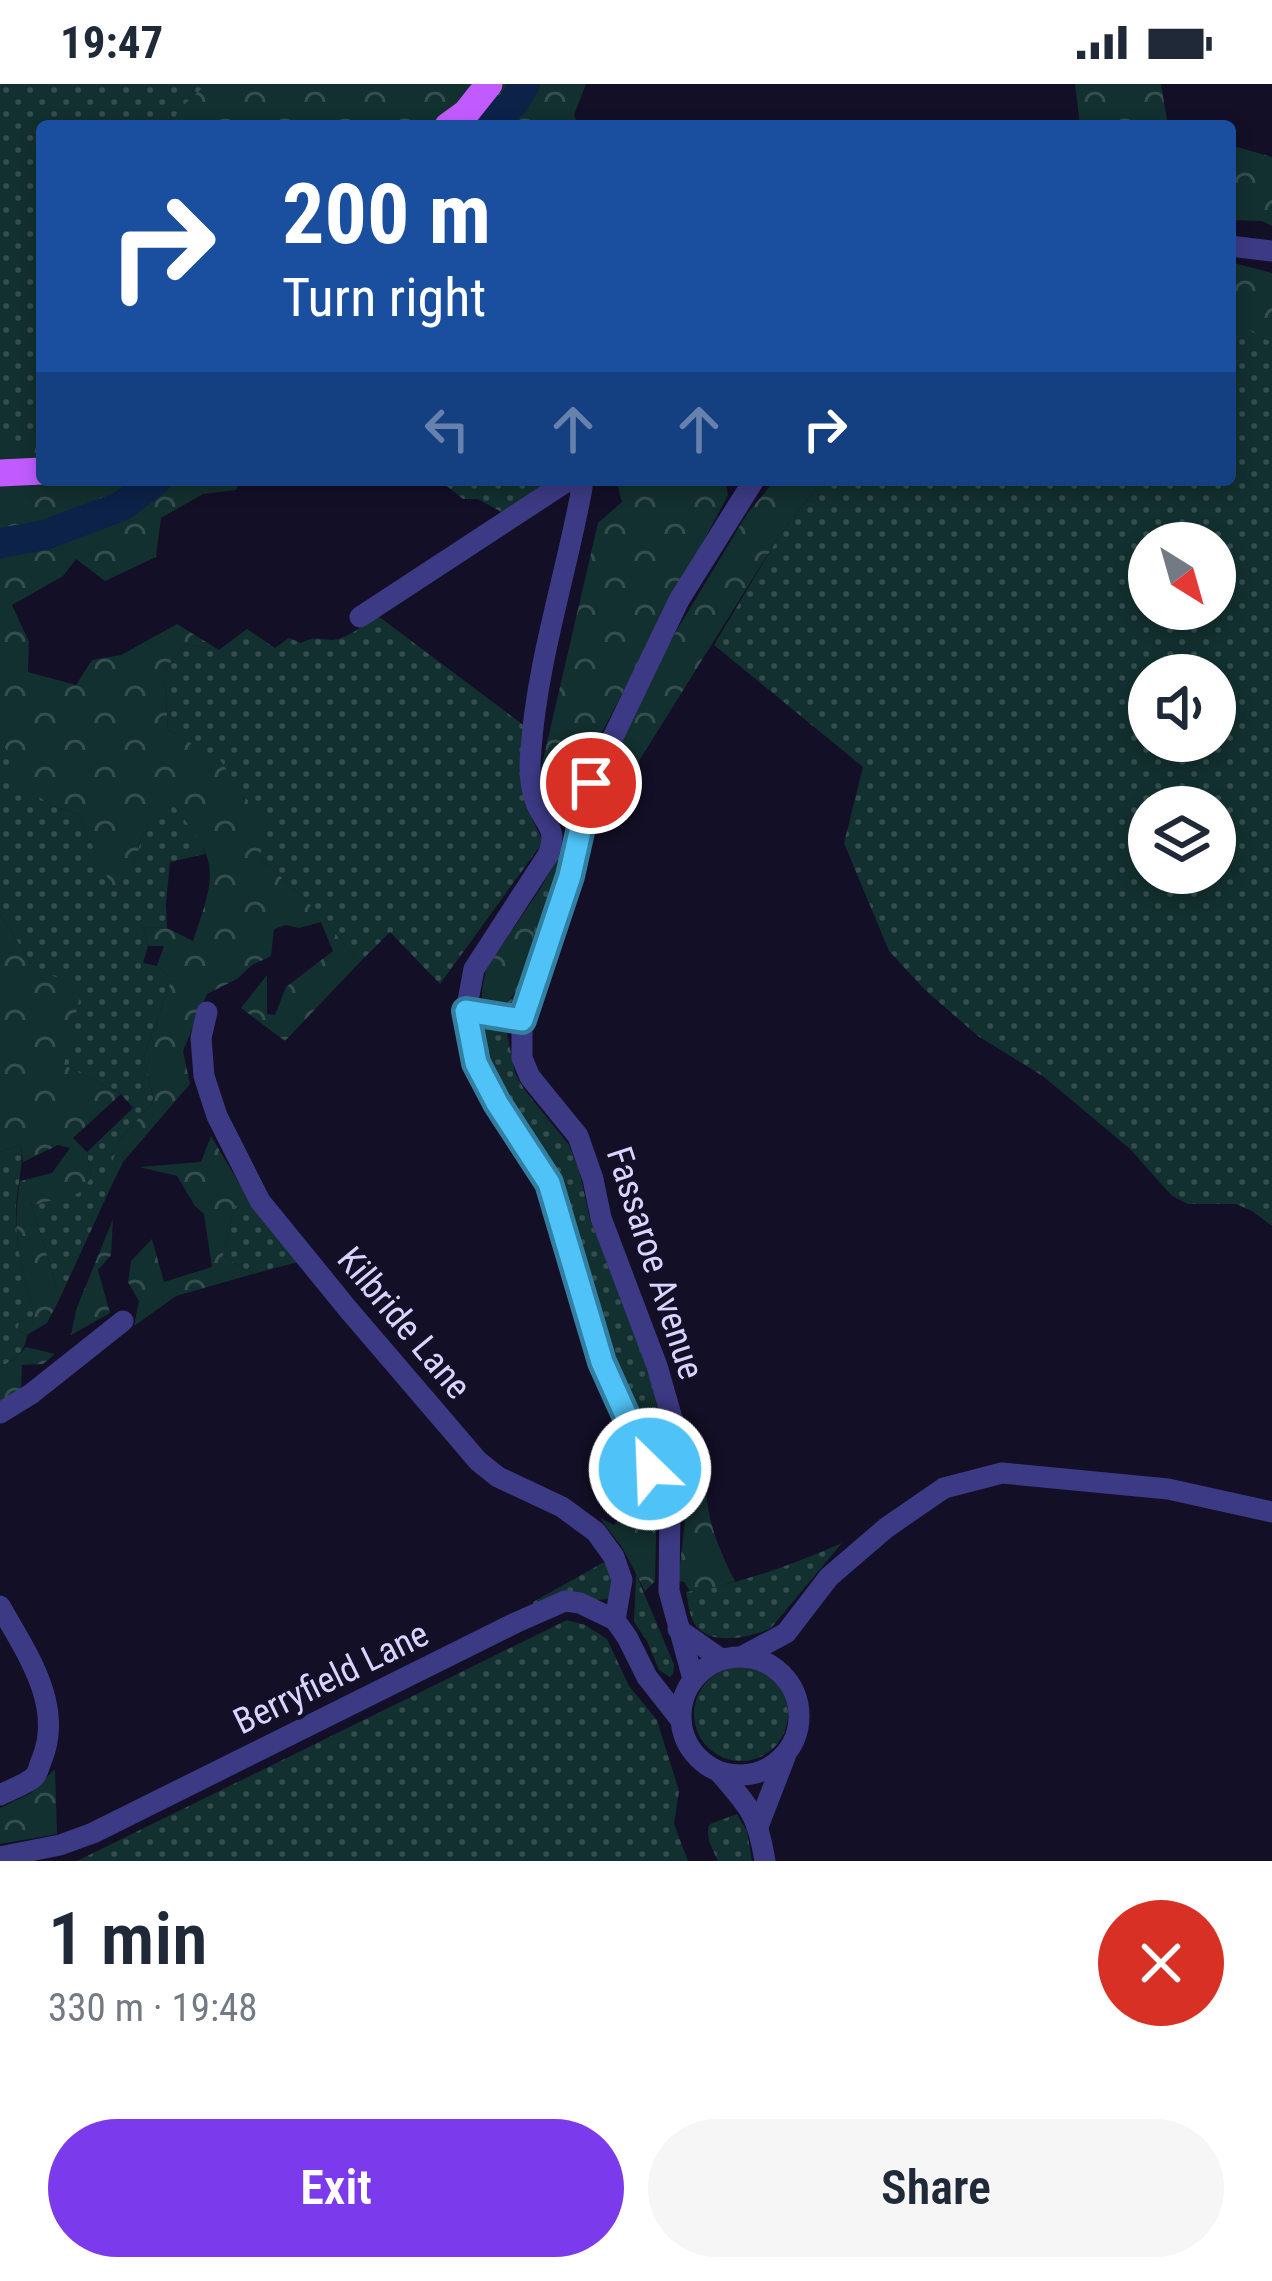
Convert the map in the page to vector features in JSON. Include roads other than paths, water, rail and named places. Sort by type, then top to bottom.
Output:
[{"type":"main road","points":[[456,120],[490,84]]},
{"type":"main road","points":[[0,473],[36,471]]},
{"type":"street","points":[[1236,247],[1272,251]]},
{"type":"street","points":[[360,617],[560,486]]},
{"type":"street","points":[[580,486],[530,752],[531,784],[554,842],[474,969],[466,1011],[476,1063],[549,1183],[602,1362],[650,1469]]},
{"type":"street","name":"Fassaroe Avenue","points":[[689,1684],[669,1591],[670,1503],[680,1457],[676,1436],[657,1366],[601,1218],[578,1136],[530,1077],[522,1058],[522,1020],[570,876],[591,783],[679,600],[750,486]]},
{"type":"street","points":[[466,1011],[522,1020]]},
{"type":"street","name":"Kilbride Lane","points":[[207,1012],[202,1038],[204,1076],[217,1116],[260,1202],[478,1461],[498,1478],[562,1507],[596,1532],[614,1557],[622,1580],[615,1620]]},
{"type":"street","points":[[0,1413],[123,1321]]},
{"type":"street","points":[[788,1751],[774,1765],[738,1776],[704,1764],[683,1736],[680,1719],[689,1684],[705,1667],[786,1633],[829,1577],[886,1528],[944,1488],[1002,1473],[1168,1490],[1272,1512]]},
{"type":"street","name":"Berryfield Lane","points":[[0,1857],[93,1833],[565,1601],[615,1620]]},
{"type":"street","points":[[0,1606],[48,1704],[50,1728],[34,1777],[0,1795]]},
{"type":"street","points":[[615,1620],[647,1677],[680,1719]]},
{"type":"street","points":[[678,1629],[732,1658],[763,1660],[792,1687]]},
{"type":"street","points":[[759,1824],[800,1720],[786,1633]]},
{"type":"street","points":[[657,1689],[689,1684]]},
{"type":"street","points":[[719,1772],[759,1824],[765,1861]]},
{"type":"waterway","points":[[494,120],[525,84]]},
{"type":"waterway","points":[[0,543],[45,535],[122,506],[148,486]]}]
